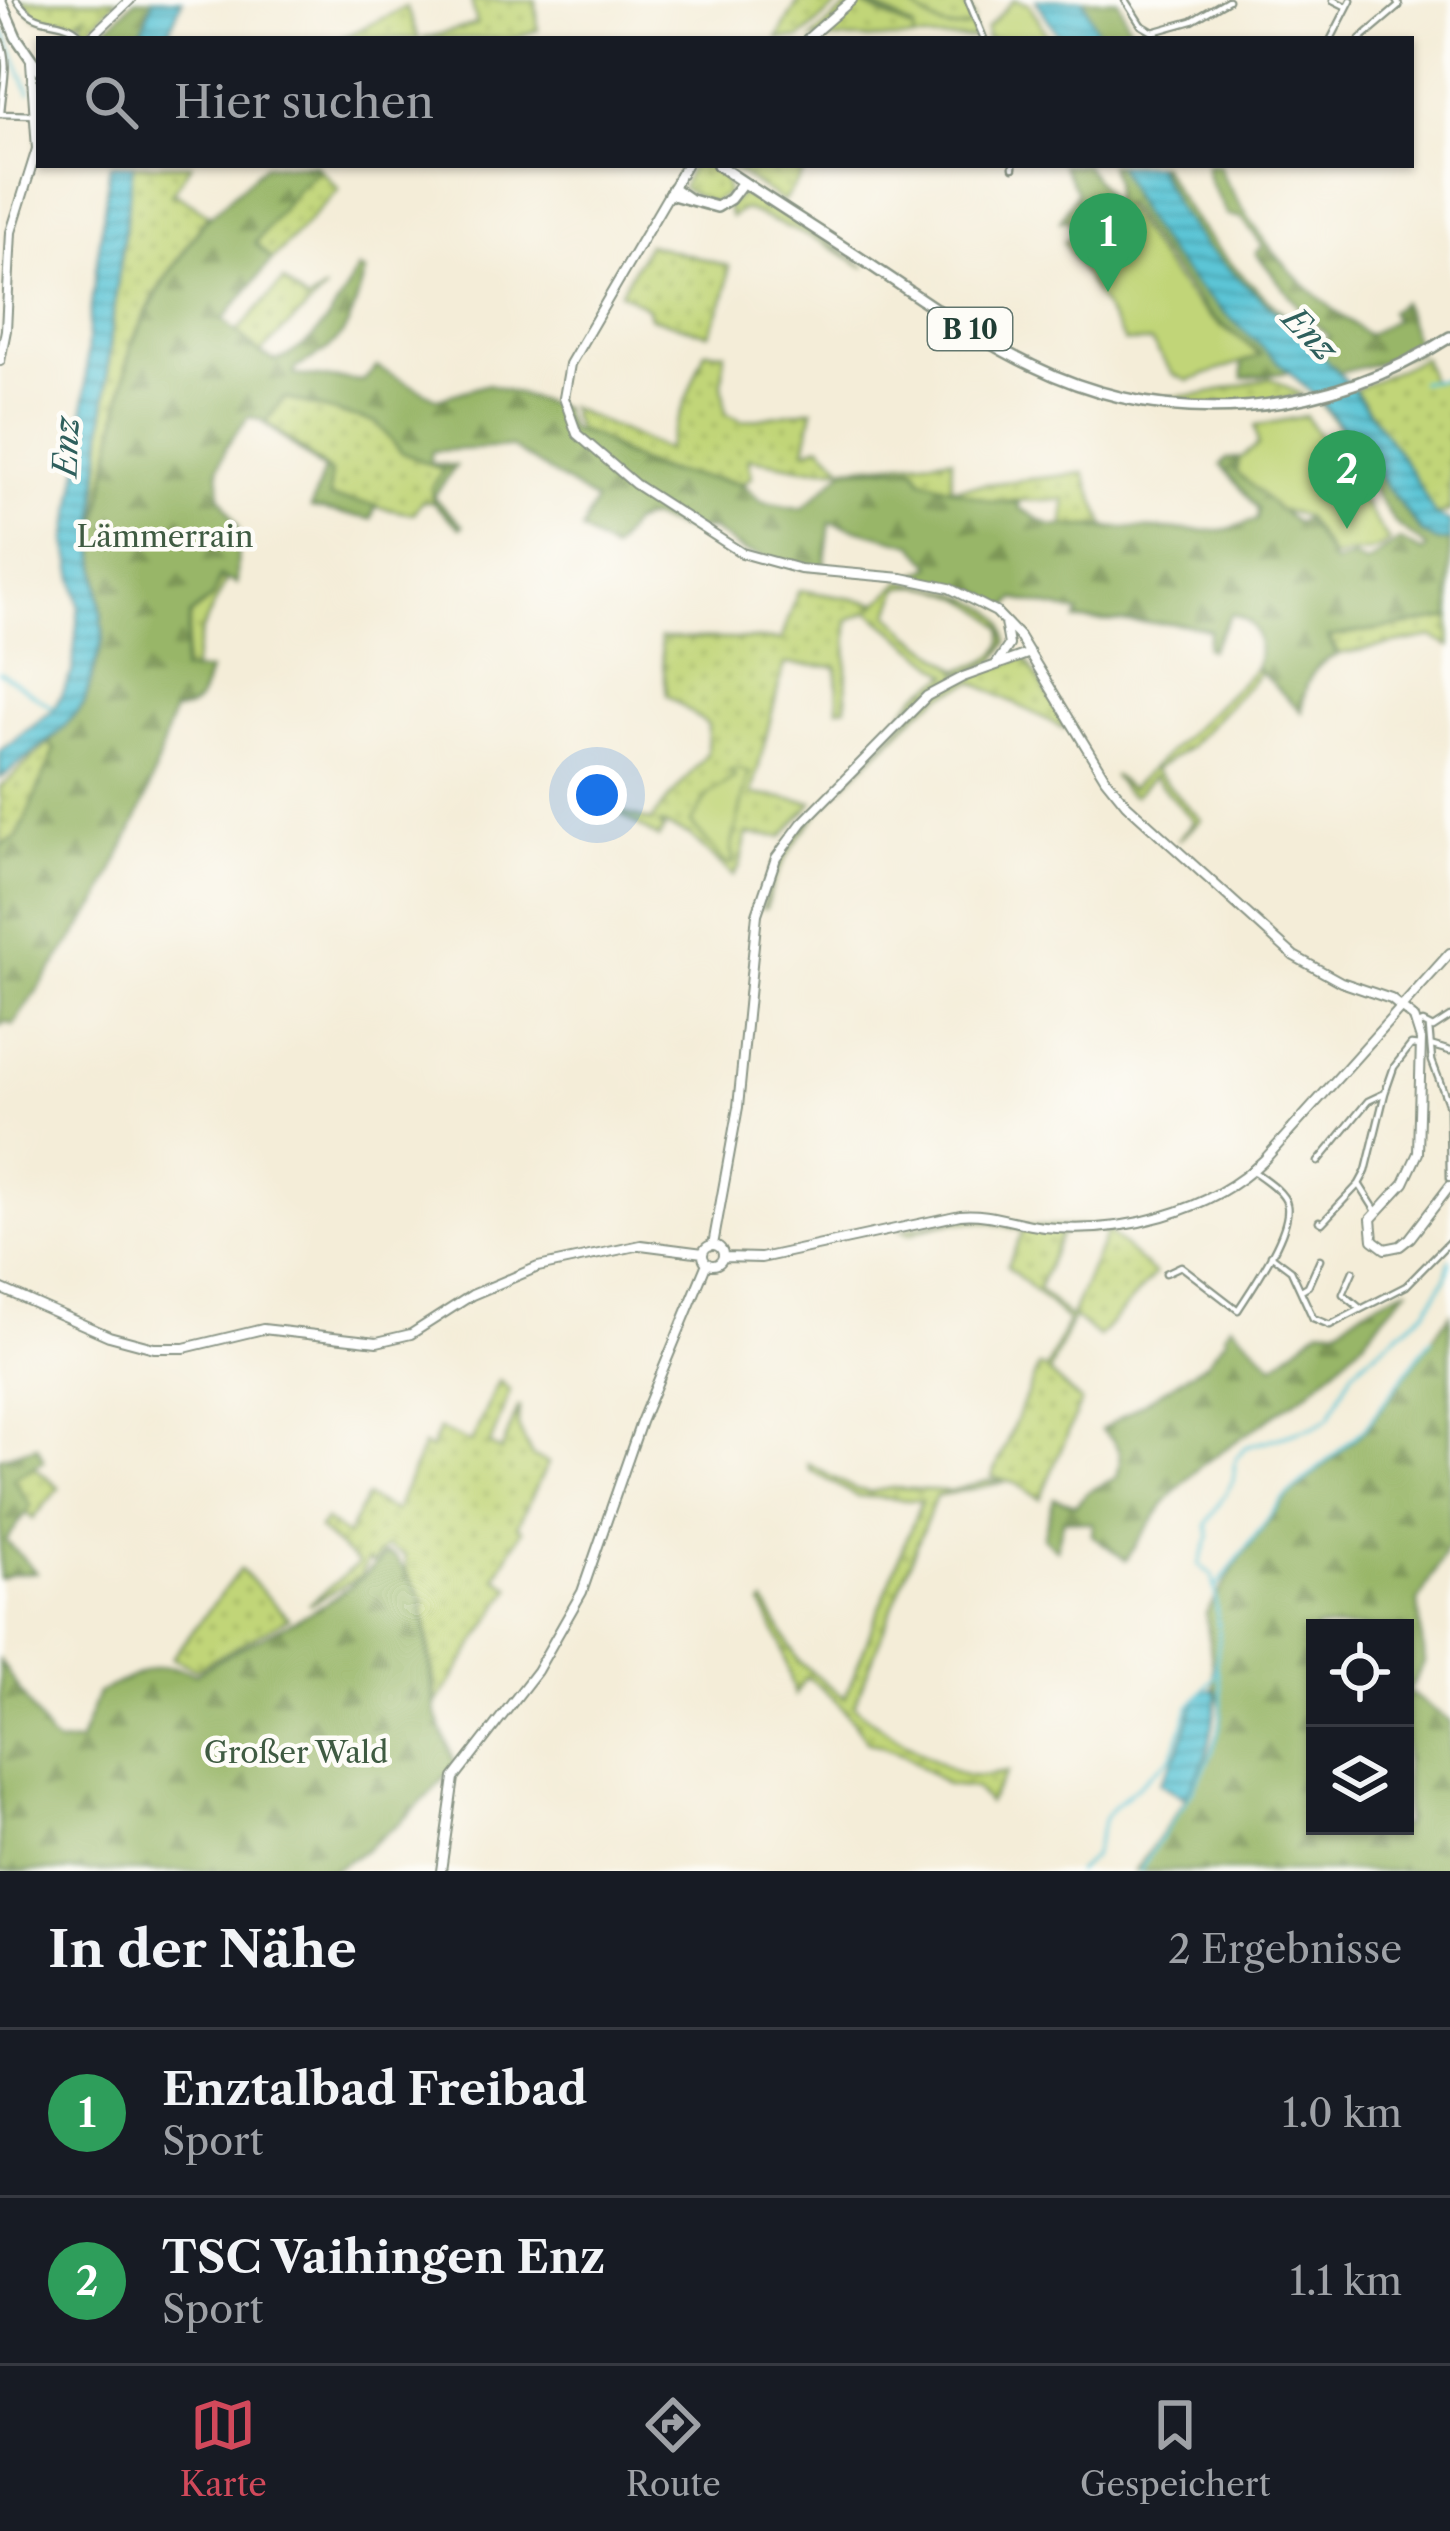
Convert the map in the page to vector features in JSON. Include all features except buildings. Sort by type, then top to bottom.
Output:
[{"type":"main road","points":[[0,0],[36,66]]},
{"type":"main road","points":[[89,36],[130,0]]},
{"type":"main road","points":[[810,36],[852,0]]},
{"type":"main road","points":[[30,58],[36,101]]},
{"type":"main road","points":[[0,361],[7,324],[11,232],[36,155]]},
{"type":"main road","points":[[684,168],[568,368],[564,403],[580,439],[635,484],[742,553],[800,569],[902,578],[949,588],[1003,618],[1028,649],[1111,787],[1142,819],[1294,956],[1341,982],[1403,1006],[1418,1025],[1416,1160],[1400,1188],[1376,1210],[1370,1222],[1371,1236],[1382,1247],[1395,1248],[1410,1238],[1450,1182]]},
{"type":"main road","points":[[722,168],[728,197]]},
{"type":"main road","name":"B 10","points":[[722,168],[999,348],[1056,377],[1108,395],[1178,407],[1238,409],[1298,401],[1368,380],[1450,338]]},
{"type":"main road","points":[[670,191],[708,207],[728,197],[741,181]]},
{"type":"main road","points":[[997,664],[1009,641],[1003,618]]},
{"type":"main road","points":[[0,1288],[109,1336],[154,1348],[191,1346],[263,1329],[377,1342],[411,1334],[472,1295],[530,1269],[641,1245],[704,1252],[713,1245],[738,1107],[757,914],[770,869],[802,824],[916,705],[949,682],[1028,649]]},
{"type":"main road","points":[[707,1263],[716,1264],[723,1257],[761,1258],[968,1214],[1042,1227],[1094,1227],[1195,1205],[1253,1171],[1450,953]]},
{"type":"main road","points":[[713,1245],[723,1257]]},
{"type":"main road","points":[[441,1871],[454,1778],[537,1671],[582,1592],[641,1422],[707,1263],[704,1252]]},
{"type":"street","points":[[17,0],[34,19],[70,25],[83,36]]},
{"type":"street","points":[[968,0],[983,36]]},
{"type":"street","points":[[1125,0],[1154,36],[1228,0]]},
{"type":"street","points":[[1333,0],[1349,4],[1333,36]]},
{"type":"street","points":[[1364,36],[1395,12],[1396,0]]},
{"type":"street","points":[[0,40],[8,60],[0,114],[36,101]]},
{"type":"street","points":[[1429,1028],[1450,1017]]},
{"type":"street","points":[[1418,1025],[1429,1028],[1432,1061],[1449,1106],[1450,1182]]},
{"type":"street","points":[[1319,1221],[1359,1184],[1384,1093],[1402,1054],[1412,1045],[1420,1046]]},
{"type":"street","points":[[1433,1046],[1450,1051]]},
{"type":"street","points":[[1318,1162],[1368,1101],[1384,1093]]},
{"type":"street","points":[[1253,1171],[1286,1202]]},
{"type":"street","points":[[1359,1184],[1376,1210]]},
{"type":"street","points":[[1166,1273],[1181,1266],[1238,1310],[1271,1256],[1286,1217],[1286,1202],[1296,1190]]},
{"type":"street","points":[[1271,1256],[1288,1266],[1310,1315],[1321,1324],[1339,1323],[1406,1286],[1450,1241]]},
{"type":"street","points":[[1301,1290],[1308,1286],[1320,1259]]},
{"type":"street","points":[[1353,1271],[1343,1294],[1360,1308]]},
{"type":"green space","points":[[21,0],[117,0],[87,31],[82,25],[85,15],[74,23],[35,17]]},
{"type":"green space","points":[[135,0],[153,0],[140,36],[102,33]]},
{"type":"green space","points":[[471,0],[536,0],[538,30],[519,36],[433,36],[477,24]]},
{"type":"green space","points":[[799,0],[844,0],[802,36],[779,36]]},
{"type":"green space","points":[[856,0],[864,1],[879,6],[915,29],[860,1],[915,31],[914,36],[815,36]]},
{"type":"green space","points":[[864,0],[915,0],[910,5],[932,21],[955,29],[972,26],[975,36],[914,36],[915,28]]},
{"type":"green space","points":[[915,0],[963,0],[974,18],[972,26],[939,25],[910,5]]},
{"type":"green space","points":[[1014,0],[1029,4],[1048,36],[987,36],[986,29]]},
{"type":"green space","points":[[1083,0],[1118,0],[1134,36],[1100,36]]},
{"type":"green space","points":[[406,7],[418,36],[346,36]]},
{"type":"green space","points":[[133,168],[189,168],[170,196],[175,193],[208,214],[156,292],[130,346],[95,537],[112,327]]},
{"type":"green space","name":"Lämmerrain","points":[[262,168],[318,168],[255,243],[272,260],[223,320],[260,353],[276,361],[304,345],[334,310],[358,269],[365,272],[344,330],[327,349],[296,368],[294,375],[363,381],[377,367],[438,399],[488,384],[561,408],[570,430],[595,436],[657,470],[743,484],[760,501],[802,509],[845,469],[914,466],[922,479],[990,501],[1019,503],[1019,508],[1051,526],[1222,531],[1257,520],[1258,509],[1221,465],[1238,458],[1235,471],[1295,523],[1304,518],[1334,563],[1353,557],[1366,563],[1400,540],[1423,552],[1427,547],[1395,523],[1365,477],[1373,470],[1297,379],[1321,401],[1422,533],[1437,541],[1450,540],[1450,618],[1328,637],[1337,655],[1320,664],[1310,678],[1302,712],[1256,668],[1259,651],[1253,627],[1231,614],[1210,650],[1206,647],[1210,630],[1183,624],[1076,620],[1079,613],[1015,599],[1007,609],[985,594],[914,575],[933,566],[913,544],[830,522],[824,568],[743,551],[711,529],[685,530],[649,517],[632,523],[612,551],[582,531],[595,501],[511,447],[432,451],[430,463],[456,466],[433,497],[463,526],[460,528],[433,503],[431,488],[443,470],[401,452],[377,423],[284,398],[266,422],[330,472],[330,498],[376,505],[371,519],[311,508],[324,470],[261,420],[249,416],[226,447],[218,469],[220,495],[238,528],[237,584],[220,576],[213,596],[190,615],[182,671],[209,671],[202,694],[189,708],[173,711],[147,796],[100,900],[13,1025],[6,1021],[0,1026],[0,845],[17,838],[55,750],[49,743],[84,705],[104,638],[95,539],[131,346],[158,292],[203,223]]},
{"type":"green space","points":[[690,168],[714,168],[725,180],[727,194],[711,203],[682,188]]},
{"type":"green space","points":[[732,168],[807,168],[783,202]]},
{"type":"green space","points":[[1064,168],[1087,168],[1113,205],[1110,168],[1118,168],[1141,214],[1199,289],[1289,372],[1243,378],[1242,363],[1261,355],[1208,312],[1126,204],[1060,221],[1077,192]]},
{"type":"green space","points":[[1157,168],[1163,168],[1211,241],[1251,284],[1318,345],[1330,337],[1306,316],[1256,253],[1263,246],[1242,218],[1227,215],[1206,171],[1220,168],[1261,235],[1315,294],[1367,335],[1394,320],[1390,311],[1402,302],[1419,352],[1339,373],[1204,246],[1177,209]]},
{"type":"green space","points":[[318,169],[339,189],[272,260],[255,244]]},
{"type":"green space","points":[[742,193],[866,268],[818,240],[744,209],[731,217],[727,207]]},
{"type":"green space","points":[[1122,205],[1187,294],[1259,356],[1188,381],[1173,374],[1151,342],[1125,342],[1064,242],[1076,235],[1067,219]]},
{"type":"green space","points":[[648,244],[729,266],[726,294],[709,334],[650,317],[648,308],[620,292]]},
{"type":"green space","points":[[283,281],[307,302],[326,290],[260,353],[237,332]]},
{"type":"green space","points":[[705,351],[725,352],[726,413],[743,421],[813,409],[805,450],[821,445],[844,468],[804,468],[748,458],[752,477],[743,483],[650,466],[577,430],[568,407],[666,450]]},
{"type":"green space","points":[[1423,358],[1431,381],[1450,379],[1450,512],[1435,515],[1355,390]]},
{"type":"green space","points":[[1270,378],[1302,395],[1228,404],[1153,399],[1205,394]]},
{"type":"green space","points":[[284,398],[377,423],[401,452],[444,470],[431,488],[433,503],[422,501],[413,514],[330,498],[330,472],[265,422]]},
{"type":"green space","points":[[1306,416],[1389,541],[1382,546],[1333,558],[1305,516],[1279,510],[1236,471],[1239,459],[1258,445],[1255,426]]},
{"type":"green space","points":[[952,458],[951,488],[1084,473],[1105,526],[1064,526],[1065,500],[989,501],[922,479],[914,466],[845,467]]},
{"type":"green space","points":[[220,577],[226,581],[202,630],[192,670],[183,670],[191,615],[213,597]]},
{"type":"green space","points":[[902,581],[957,594],[996,614],[1004,625],[1007,643],[995,661],[964,674],[960,670],[997,652],[1002,628],[955,595],[926,587],[899,588],[890,614],[958,669],[960,676],[920,699],[895,722],[918,694],[949,675],[869,611],[848,620],[846,707],[838,708],[837,667],[784,664],[752,794],[813,802],[782,837],[747,834],[733,876],[689,835],[659,823],[664,829],[659,838],[594,798],[601,793],[627,814],[650,821],[707,754],[708,725],[667,695],[660,638],[781,640],[799,590],[878,603]]},
{"type":"green space","points":[[1450,618],[1450,646],[1432,637],[1339,654],[1329,637]]},
{"type":"green space","points":[[1025,657],[1067,727],[973,682],[941,696],[851,778],[806,828],[762,909],[772,868],[791,838],[928,697],[959,680]]},
{"type":"green space","points":[[1256,668],[1260,673],[1189,747],[1154,770],[1201,820],[1178,840],[1194,821],[1153,777],[1134,796],[1113,775],[1130,789]]},
{"type":"green space","points":[[49,743],[56,750],[17,838],[0,845],[0,788]]},
{"type":"green space","points":[[730,771],[749,772],[731,850],[734,863],[726,864],[691,823],[708,795],[735,777]]},
{"type":"green space","points":[[971,1215],[1032,1227],[1112,1226],[1110,1234],[1155,1274],[1099,1337],[1073,1317],[1049,1373],[1081,1402],[1040,1499],[1017,1484],[992,1477],[1039,1366],[1046,1370],[1068,1321],[1007,1266],[1023,1231],[966,1222],[910,1234],[902,1230]],"holes":[[[1061,1233],[1106,1233],[1071,1316],[1068,1316],[1038,1289]]]},
{"type":"green space","points":[[1409,1287],[1360,1344],[1310,1390],[1200,1466],[1166,1501],[1126,1560],[1092,1535],[1093,1523],[1064,1519],[1056,1549],[1043,1537],[1054,1498],[1076,1505],[1088,1492],[1117,1477],[1118,1450],[1101,1430],[1206,1363],[1227,1337],[1224,1334],[1231,1324],[1274,1365],[1320,1328],[1340,1326]]},
{"type":"green space","points":[[1450,1314],[1450,1543],[1418,1602],[1424,1663],[1414,1681],[1414,1619],[1306,1619],[1306,1835],[1414,1835],[1414,1696],[1450,1721],[1450,1871],[1135,1871],[1196,1782],[1219,1730],[1221,1707],[1206,1613],[1283,1501],[1366,1429]]},
{"type":"green space","points":[[499,1380],[510,1391],[490,1445],[501,1451],[519,1406],[518,1426],[532,1456],[548,1463],[517,1526],[522,1530],[496,1577],[511,1588],[437,1703],[423,1599],[406,1571],[405,1556],[386,1547],[372,1563],[367,1561],[360,1577],[308,1605],[358,1564],[319,1529],[326,1520],[347,1536],[366,1497],[395,1512],[423,1446],[431,1449],[439,1429],[471,1443]]},
{"type":"green space","points":[[37,1446],[44,1461],[13,1478],[31,1506],[6,1541],[36,1572],[0,1579],[0,1457]]},
{"type":"green space","points":[[808,1464],[870,1492],[892,1488],[951,1491],[987,1481],[1006,1482],[936,1496],[854,1706],[959,1773],[1007,1772],[988,1803],[975,1788],[947,1785],[901,1753],[867,1741],[840,1706],[806,1677],[795,1695],[781,1644],[762,1605],[765,1603],[799,1662],[845,1698],[921,1501],[856,1496],[810,1470]]},
{"type":"green space","points":[[32,1465],[59,1488],[33,1519],[26,1512],[30,1505],[12,1478]]},
{"type":"green space","name":"Großer Wald","points":[[385,1554],[396,1558],[421,1598],[436,1715],[456,1766],[411,1813],[331,1871],[0,1871],[0,1661],[51,1739],[58,1744],[80,1742],[98,1693],[158,1668],[196,1674],[321,1606]]},
{"type":"green space","points":[[240,1569],[288,1618],[196,1669],[172,1658]]},
{"type":"water","points":[[153,0],[182,0],[167,36],[140,36]]},
{"type":"water","points":[[1036,0],[1083,0],[1100,36],[1059,36]]},
{"type":"water","points":[[110,168],[133,168],[111,327],[94,538],[103,637],[84,703],[59,732],[0,779],[0,751],[54,709],[72,673],[79,605],[67,541],[82,451],[89,322]]},
{"type":"water","points":[[1118,168],[1156,168],[1177,209],[1204,246],[1352,388],[1411,471],[1435,515],[1450,522],[1450,540],[1437,541],[1423,533],[1321,401],[1199,289],[1141,214]]},
{"type":"water","points":[[1213,1689],[1217,1695],[1208,1749],[1184,1797],[1160,1783],[1178,1752],[1196,1699]]},
{"type":"waterway","points":[[0,22],[29,92]]},
{"type":"waterway","points":[[1420,382],[1450,379]]},
{"type":"waterway","points":[[0,672],[53,708]]},
{"type":"waterway","points":[[1077,1871],[1093,1856],[1113,1807],[1172,1756],[1190,1706],[1214,1678],[1219,1639],[1214,1582],[1199,1565],[1209,1537],[1207,1524],[1233,1481],[1236,1458],[1246,1447],[1316,1426],[1329,1417],[1352,1371],[1427,1309],[1446,1277],[1450,1260]]},
{"type":"waterway","points":[[1215,1589],[1282,1500],[1365,1428],[1432,1338]]},
{"type":"waterway","points":[[1140,1871],[1214,1748],[1222,1693],[1215,1663]]},
{"type":"place","name":"Enztalbad Freibad","points":[[1108,292]]},
{"type":"place","name":"TSC Vaihingen Enz","points":[[1347,529]]},
{"type":"water label","name":"Enz","points":[[1310,334]]},
{"type":"water label","name":"Enz","points":[[66,447]]}]
